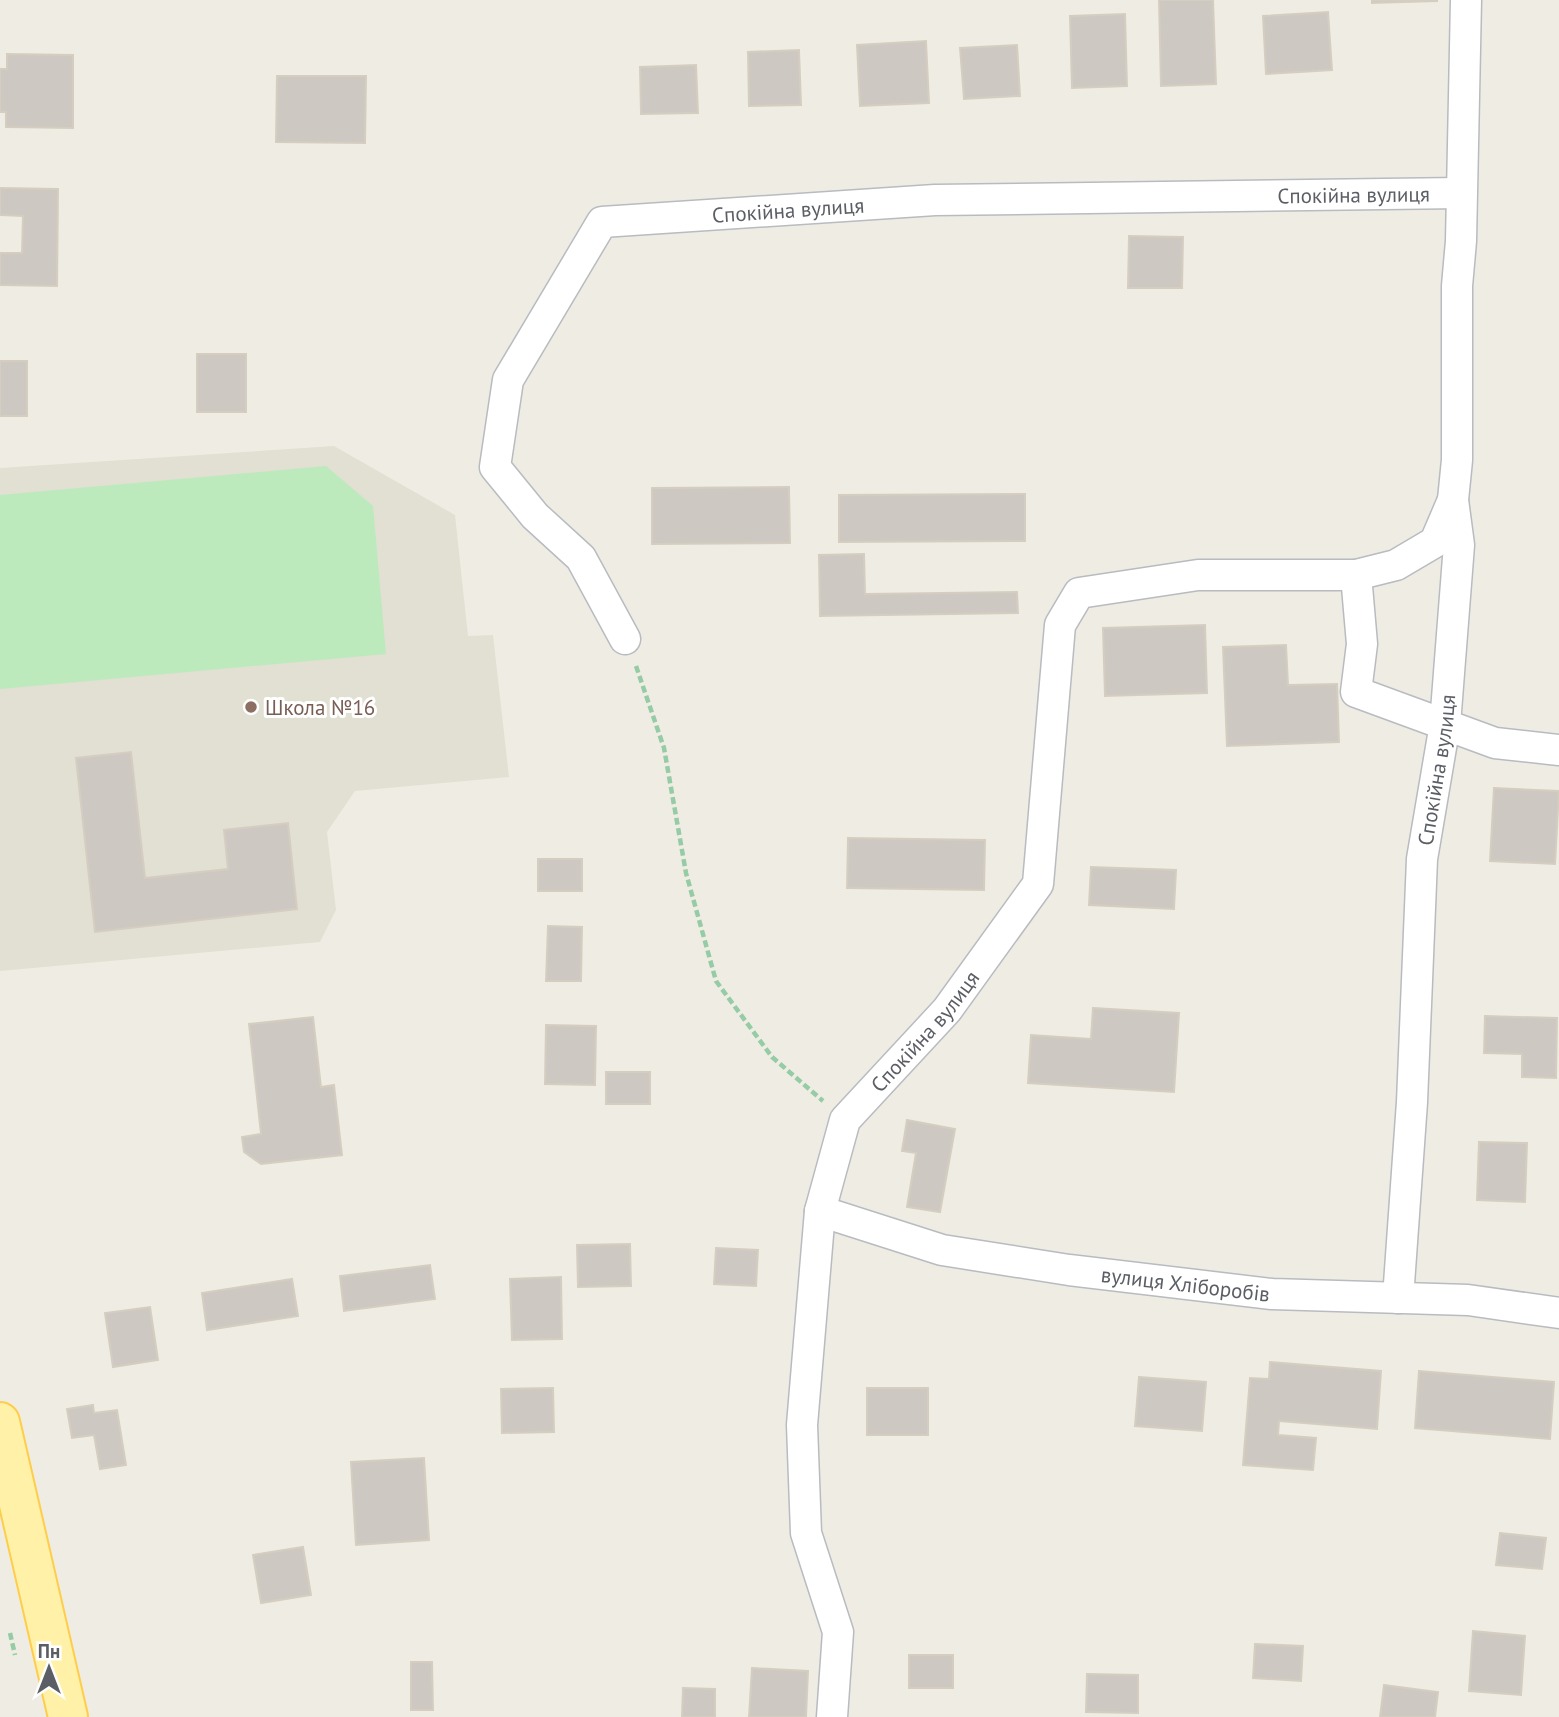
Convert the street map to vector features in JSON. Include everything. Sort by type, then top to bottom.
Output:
[{"type":"main road","points":[[0,1422],[68,1717]]},
{"type":"street","name":"Спокійна вулиця","points":[[1398,1298],[1412,1102],[1422,859],[1444,724],[1459,545],[1453,500],[1457,460],[1457,286],[1461,241],[1466,0]]},
{"type":"street","name":"Спокійна вулиця","points":[[625,639],[581,558],[535,516],[495,467],[508,380],[602,222],[935,200],[1461,193]]},
{"type":"street","points":[[1453,500],[1436,542],[1396,565],[1356,575],[1362,644],[1356,692],[1495,743],[1559,750]]},
{"type":"street","name":"Спокійна вулиця","points":[[832,1717],[838,1632],[806,1533],[802,1424],[820,1211],[845,1120],[947,1010],[1038,884],[1060,625],[1079,593],[1198,575],[1356,575]]},
{"type":"street","name":"вулиця Хліборобів","points":[[820,1211],[942,1250],[1069,1270],[1272,1294],[1468,1300],[1559,1313]]},
{"type":"path","points":[[625,639],[647,693],[663,748],[686,873],[716,981],[772,1057],[845,1120]]},
{"type":"shaded area","name":"Школа №16","points":[[334,446],[455,515],[468,636],[493,635],[509,777],[355,791],[327,832],[336,910],[320,942],[0,971],[0,468]]},
{"type":"green space","points":[[326,466],[373,506],[386,654],[0,689],[0,495]]},
{"type":"building","points":[[1159,0],[1213,0],[1216,84],[1161,86]]},
{"type":"building","points":[[1372,0],[1437,0],[1437,1],[1372,3]]},
{"type":"building","points":[[1328,12],[1332,70],[1266,74],[1263,16]]},
{"type":"building","points":[[1125,14],[1127,86],[1072,88],[1070,16]]},
{"type":"building","points":[[926,41],[929,103],[860,106],[857,45]]},
{"type":"building","points":[[1017,45],[1020,96],[964,99],[960,48]]},
{"type":"building","points":[[799,50],[801,105],[749,106],[748,52]]},
{"type":"building","points":[[7,54],[73,55],[73,128],[6,127],[6,112],[0,112],[0,69],[7,69]]},
{"type":"building","points":[[696,65],[698,113],[641,114],[640,67]]},
{"type":"building","points":[[277,76],[366,76],[365,143],[276,142]]},
{"type":"building","points":[[0,188],[58,189],[57,286],[0,285],[0,253],[22,253],[23,216],[0,215]]},
{"type":"building","points":[[1129,236],[1183,237],[1182,288],[1128,288]]},
{"type":"building","points":[[197,354],[246,354],[246,412],[197,412]]},
{"type":"building","points":[[0,361],[27,361],[27,416],[0,416]]},
{"type":"building","points":[[789,487],[790,543],[652,544],[652,488]]},
{"type":"building","points":[[1025,494],[1025,541],[839,542],[839,495]]},
{"type":"building","points":[[864,554],[865,594],[1017,592],[1018,613],[820,616],[819,555]]},
{"type":"building","points":[[1205,625],[1207,693],[1105,696],[1103,628]]},
{"type":"building","points":[[1286,645],[1288,685],[1337,684],[1339,742],[1227,746],[1223,647]]},
{"type":"building","points":[[131,752],[145,878],[228,869],[224,830],[288,823],[297,909],[95,932],[76,758]]},
{"type":"building","points":[[1494,788],[1559,791],[1555,864],[1490,861]]},
{"type":"building","points":[[848,838],[985,840],[984,890],[847,888]]},
{"type":"building","points":[[538,859],[582,859],[582,891],[538,891]]},
{"type":"building","points":[[1091,867],[1176,870],[1174,909],[1089,905]]},
{"type":"building","points":[[548,926],[582,927],[581,981],[546,981]]},
{"type":"building","points":[[1093,1008],[1179,1013],[1174,1092],[1028,1083],[1031,1035],[1091,1039]]},
{"type":"building","points":[[1485,1016],[1557,1018],[1556,1078],[1522,1077],[1522,1054],[1484,1053]]},
{"type":"building","points":[[313,1017],[321,1087],[334,1085],[342,1155],[261,1164],[244,1152],[242,1137],[261,1134],[249,1024]]},
{"type":"building","points":[[546,1025],[596,1026],[595,1085],[545,1084]]},
{"type":"building","points":[[606,1072],[650,1072],[650,1104],[606,1104]]},
{"type":"building","points":[[907,1120],[955,1129],[940,1212],[907,1207],[916,1153],[902,1151]]},
{"type":"building","points":[[1479,1142],[1527,1143],[1525,1202],[1477,1200]]},
{"type":"building","points":[[630,1244],[631,1286],[578,1287],[577,1245]]},
{"type":"building","points":[[716,1248],[758,1250],[756,1286],[714,1284]]},
{"type":"building","points":[[430,1265],[435,1299],[344,1311],[340,1276]]},
{"type":"building","points":[[561,1277],[562,1339],[512,1340],[510,1279]]},
{"type":"building","points":[[292,1279],[298,1316],[207,1330],[202,1293]]},
{"type":"building","points":[[150,1307],[158,1360],[113,1367],[105,1313]]},
{"type":"building","points":[[1270,1362],[1381,1371],[1377,1429],[1279,1421],[1278,1435],[1316,1438],[1313,1470],[1243,1465],[1250,1378],[1269,1379]]},
{"type":"building","points":[[1419,1371],[1554,1382],[1550,1439],[1415,1428]]},
{"type":"building","points":[[1139,1377],[1206,1382],[1202,1431],[1135,1426]]},
{"type":"building","points":[[553,1388],[554,1432],[502,1433],[501,1389]]},
{"type":"building","points":[[867,1388],[928,1388],[928,1435],[867,1435]]},
{"type":"building","points":[[93,1405],[94,1413],[117,1410],[126,1465],[100,1469],[94,1435],[72,1438],[67,1409]]},
{"type":"building","points":[[424,1458],[429,1540],[356,1545],[351,1462]]},
{"type":"building","points":[[1500,1533],[1546,1538],[1542,1569],[1496,1565]]},
{"type":"building","points":[[303,1547],[311,1595],[261,1603],[253,1555]]},
{"type":"building","points":[[1473,1631],[1525,1636],[1521,1695],[1469,1691]]},
{"type":"building","points":[[1255,1644],[1303,1646],[1301,1681],[1253,1678]]},
{"type":"building","points":[[909,1655],[953,1655],[953,1688],[909,1688]]},
{"type":"building","points":[[411,1662],[432,1662],[433,1710],[411,1710]]},
{"type":"building","points":[[752,1668],[808,1671],[806,1717],[749,1717]]},
{"type":"building","points":[[1087,1674],[1138,1675],[1138,1713],[1086,1712]]},
{"type":"building","points":[[1384,1685],[1438,1692],[1435,1717],[1380,1717]]},
{"type":"building","points":[[683,1688],[715,1689],[715,1717],[682,1717]]},
{"type":"place","name":"Школа №16","points":[[251,707]]}]
